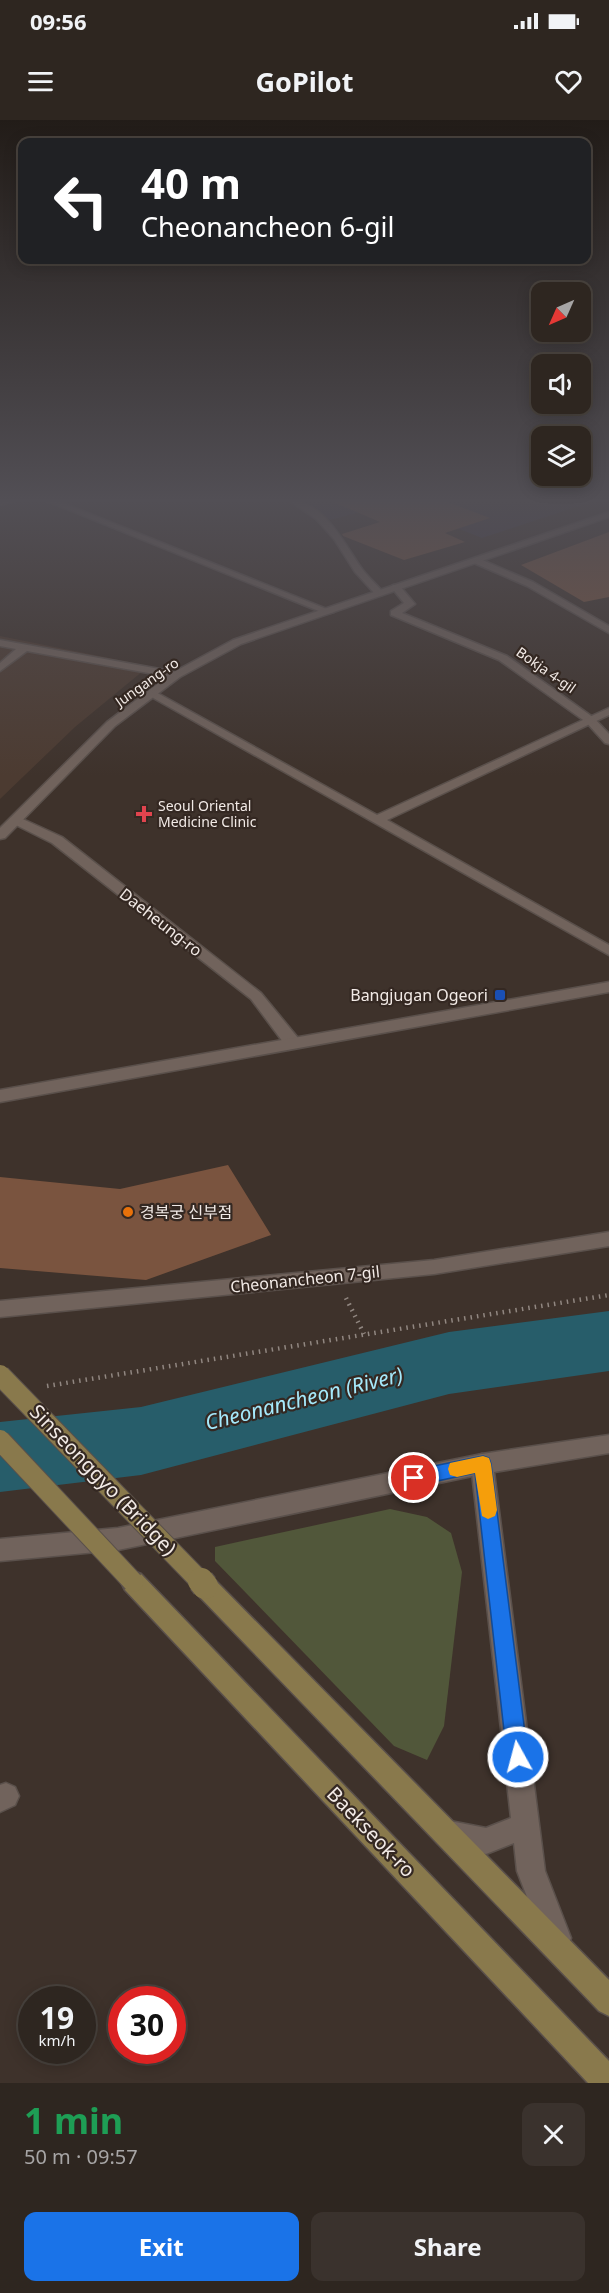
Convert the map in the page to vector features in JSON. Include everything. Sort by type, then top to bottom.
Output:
[{"type":"main road","name":"Sinseonggyo (Bridge)","points":[[0,1375],[448,1833]]},
{"type":"main road","name":"Baekseok-ro","points":[[0,1440],[609,2083]]},
{"type":"main road","points":[[448,1833],[609,2001]]},
{"type":"street","points":[[280,593],[329,612]]},
{"type":"street","name":"Jungang-ro","points":[[0,835],[111,724],[176,675],[237,642],[379,593]]},
{"type":"street","name":"Bokja 4-gil","points":[[401,593],[410,604],[394,613],[503,658],[590,720],[609,741]]},
{"type":"street","points":[[545,593],[609,630]]},
{"type":"street","points":[[0,643],[176,675]]},
{"type":"street","points":[[0,668],[25,647]]},
{"type":"street","points":[[152,693],[609,951]]},
{"type":"street","points":[[377,820],[609,711]]},
{"type":"street","name":"Daeheung-ro","points":[[16,820],[57,840],[256,996],[292,1042]]},
{"type":"street","points":[[0,1096],[609,987]]},
{"type":"street","name":"Cheonancheon 7-gil","points":[[0,1309],[467,1262],[609,1239]]},
{"type":"street","points":[[0,1550],[118,1539],[483,1464],[609,1444]]},
{"type":"street","points":[[483,1464],[531,1871],[544,1909],[565,1956]]},
{"type":"street","points":[[0,1793],[6,1796],[0,1799]]},
{"type":"street","points":[[448,1833],[486,1841],[526,1825]]},
{"type":"path","points":[[335,1276],[364,1334]]},
{"type":"path","points":[[43,1387],[609,1295]]},
{"type":"shaded area","points":[[0,636],[149,666],[75,727],[0,799]]},
{"type":"green space","points":[[390,1509],[427,1517],[451,1533],[462,1572],[444,1726],[427,1760],[394,1746],[215,1561],[215,1547]]},
{"type":"building","points":[[568,593],[609,593],[609,597],[584,602]]},
{"type":"building","name":"경복궁 신부점","points":[[228,1165],[271,1235],[146,1280],[0,1268],[0,1177],[120,1189]]},
{"type":"waterway","name":"Cheonancheon (River)","points":[[0,1457],[141,1441],[449,1363],[609,1341]]},
{"type":"slow traffic","points":[[457,1469],[483,1464],[488,1510]]},
{"type":"place","name":"Seoul Oriental Medicine Clinic","points":[[144,814]]},
{"type":"place","name":"Bangjugan Ogeori","points":[[500,995]]},
{"type":"place","name":"경복궁 신부점","points":[[128,1212]]},
{"type":"route","points":[[414,1478],[483,1464],[518,1757]]}]
